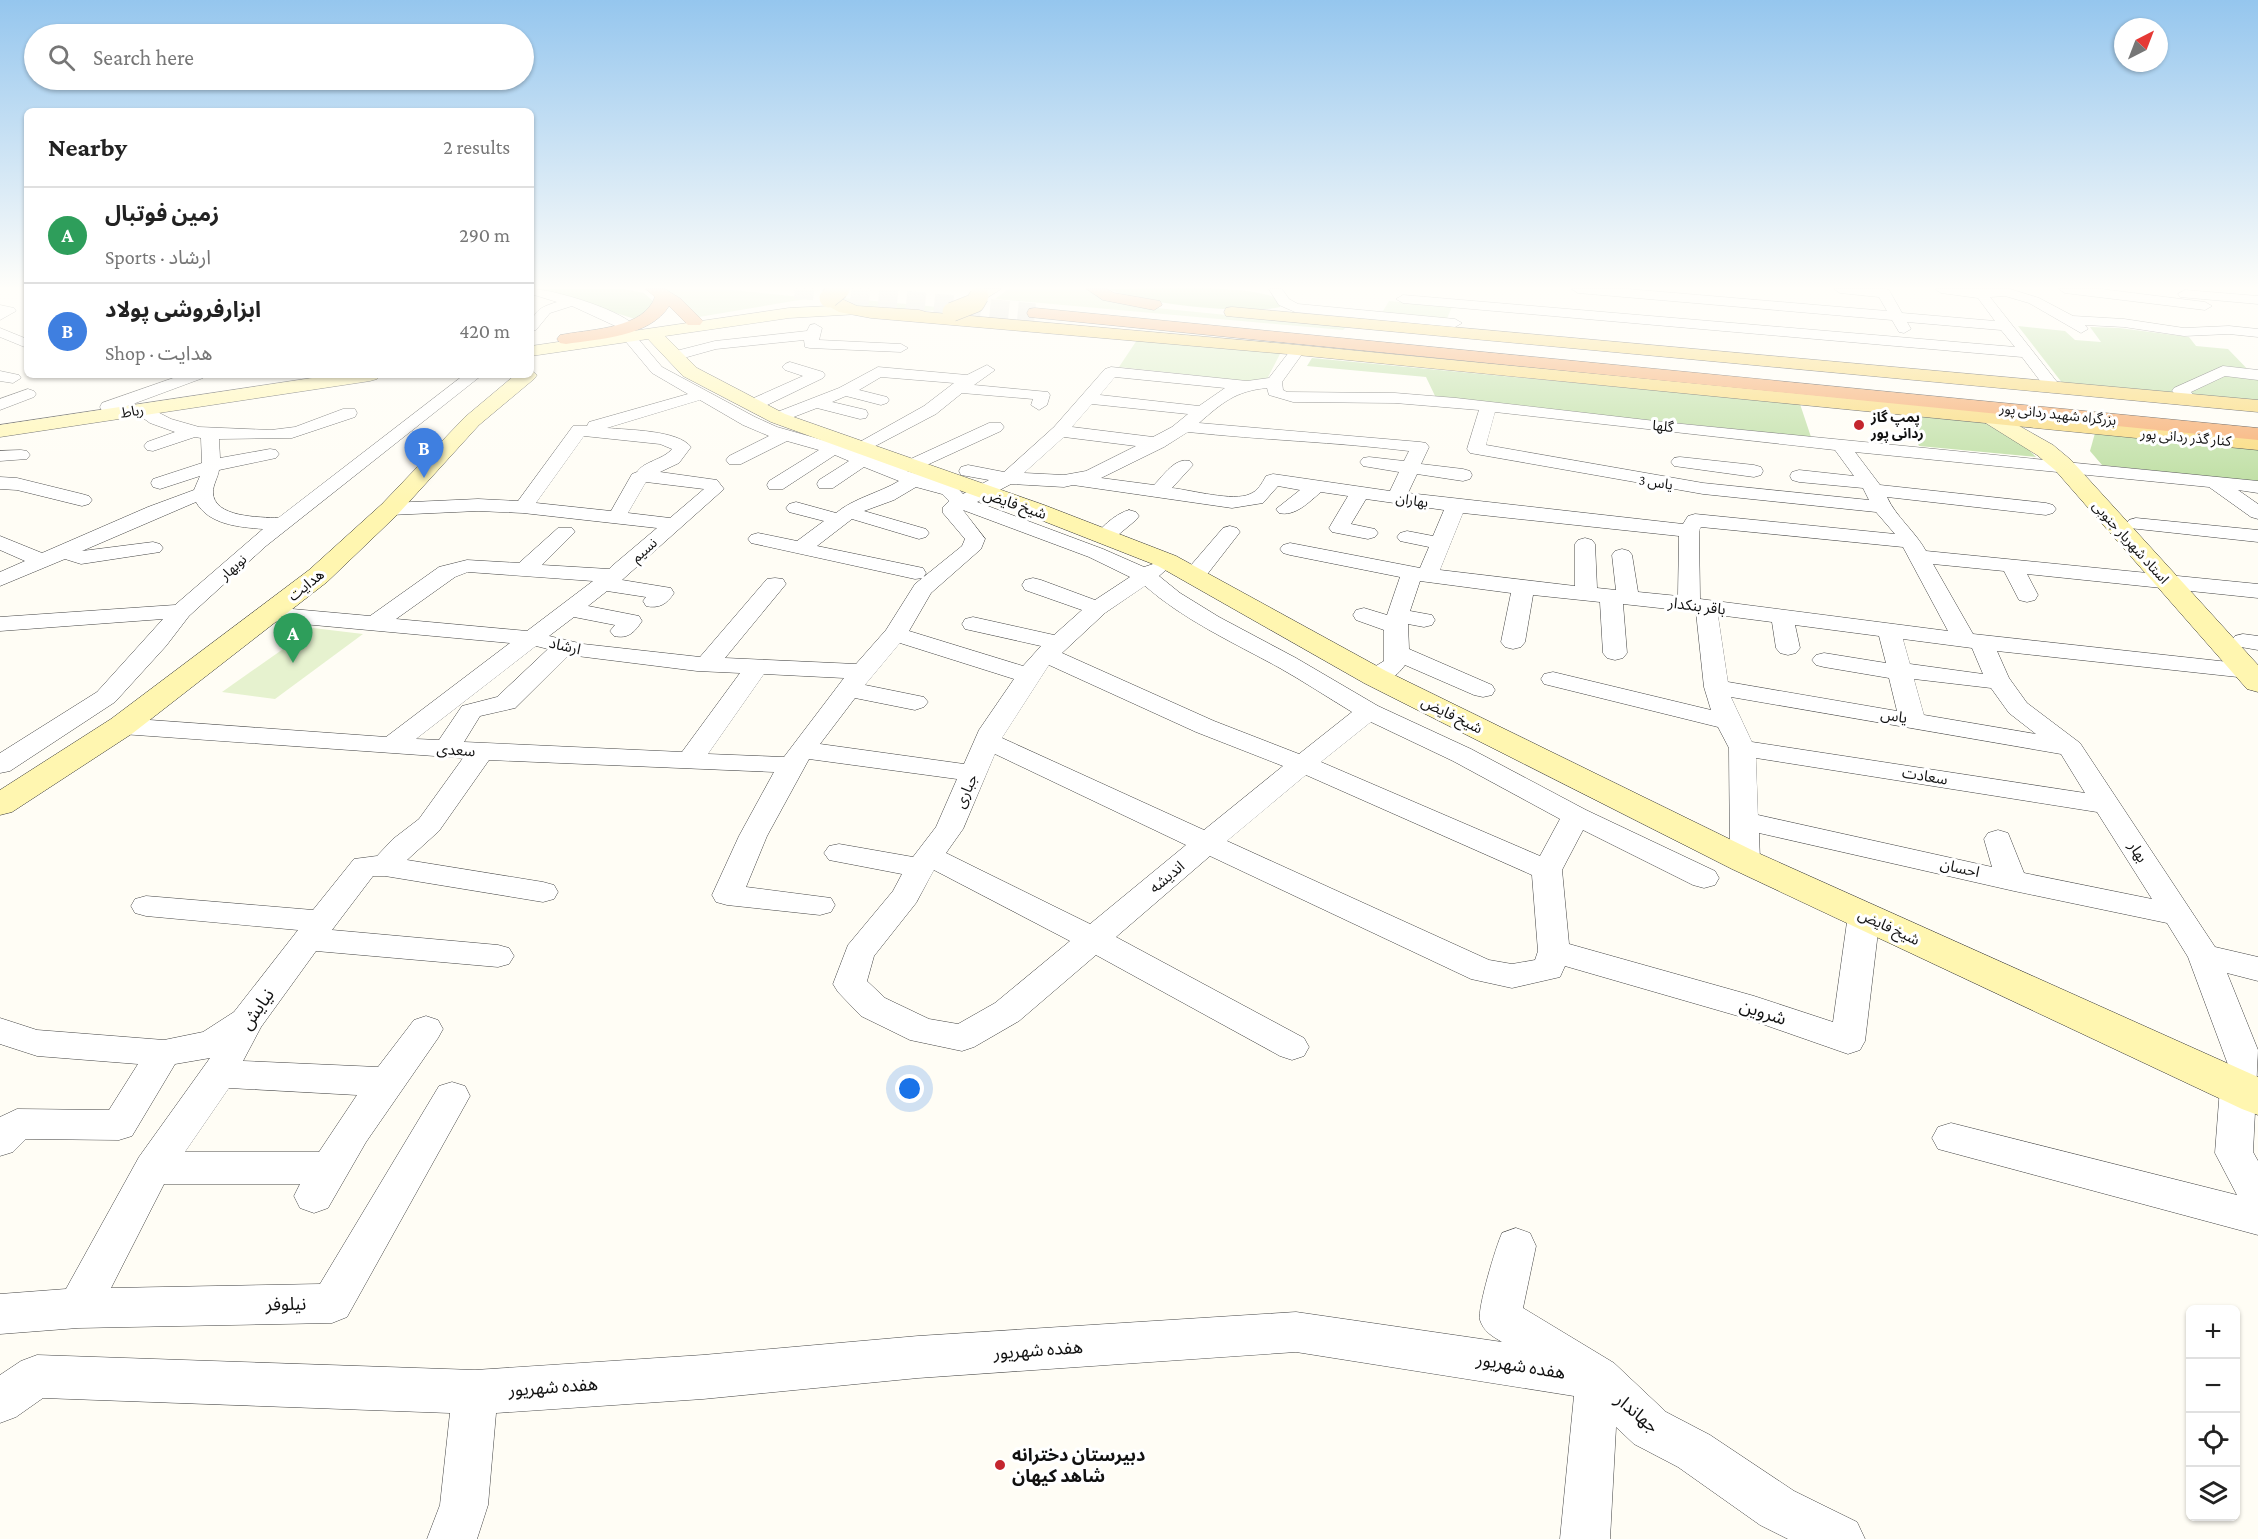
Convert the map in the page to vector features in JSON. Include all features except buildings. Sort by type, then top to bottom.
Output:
[{"type":"highway","points":[[1513,361],[1578,364]]},
{"type":"highway","name":"بزرگراه شهید ردانی پور","points":[[1547,361],[2258,434]]},
{"type":"highway","name":"بزرگراه شهید ردانی پور","points":[[1678,361],[2182,405],[2258,417]]},
{"type":"main road","name":"کنار گذر ردانی پور","points":[[1404,361],[2258,444]]},
{"type":"main road","points":[[1791,361],[2053,387],[2182,405],[2258,406]]},
{"type":"street","name":"شیخ فایض","points":[[650,361],[657,370],[749,421],[782,426],[912,473],[980,486],[1117,526],[1169,571],[1172,598],[1211,622],[1288,663],[1369,711],[1462,755],[1576,816],[1704,878]]},
{"type":"street","name":"شیخ فایض","points":[[678,361],[690,372],[753,405],[782,426]]},
{"type":"street","points":[[980,486],[1075,480],[1091,476],[1166,443],[1225,393],[1249,385],[1274,382],[1287,361]]},
{"type":"street","points":[[2033,361],[2053,387]]},
{"type":"street","points":[[753,405],[817,375],[790,367]]},
{"type":"street","points":[[775,477],[796,473],[852,450],[930,410],[987,370]]},
{"type":"street","points":[[2182,405],[2180,391],[2223,371],[2258,375]]},
{"type":"street","points":[[735,460],[815,403],[845,391],[878,372],[964,384],[991,397],[1042,395],[1039,405]]},
{"type":"street","points":[[820,905],[727,895],[753,836],[797,758],[855,680],[895,634],[923,589],[971,549],[975,539],[971,530],[953,513],[953,507],[1060,431],[1111,372],[1249,385]]},
{"type":"street","points":[[108,407],[189,378]]},
{"type":"street","name":"رباط","points":[[0,423],[302,378]]},
{"type":"street","name":"رباط","points":[[0,431],[350,378]]},
{"type":"street","name":"نوبهار","points":[[0,765],[106,697],[158,641],[181,611],[260,542],[470,378]]},
{"type":"street","name":"هدایت","points":[[0,805],[122,726],[318,576],[390,509],[472,421],[523,378]]},
{"type":"street","name":"گلها","points":[[1274,382],[1275,392],[1289,397],[1378,397],[1436,400],[1680,428],[2074,466],[2258,487]]},
{"type":"street","points":[[845,391],[881,400]]},
{"type":"street","points":[[0,405],[28,394]]},
{"type":"street","points":[[523,507],[579,430],[701,395]]},
{"type":"street","points":[[1373,430],[1378,397]]},
{"type":"street","points":[[1088,399],[1203,411]]},
{"type":"street","points":[[815,403],[860,414]]},
{"type":"street","name":"یاس 3","points":[[1488,406],[1476,450],[1519,455],[1672,490],[1875,494]]},
{"type":"street","points":[[140,410],[151,418],[202,432],[235,432],[273,436],[306,429],[349,413]]},
{"type":"street","name":"استاد شهریار جنوبی","points":[[1991,418],[2074,466],[2136,524],[2179,583]]},
{"type":"street","points":[[975,422],[1014,432]]},
{"type":"street","points":[[1184,426],[1373,430],[1420,447],[1396,498]]},
{"type":"street","name":"استاد شهریار جنوبی","points":[[2074,426],[2059,439],[2074,466],[2179,583],[2253,659]]},
{"type":"street","points":[[802,547],[860,505],[886,496],[960,437],[995,427]]},
{"type":"street","points":[[1672,490],[1680,462],[1680,428]]},
{"type":"street","points":[[579,430],[663,439],[682,447],[680,453],[672,460],[647,471],[645,476],[639,478],[620,510]]},
{"type":"street","points":[[1060,431],[1166,443]]},
{"type":"street","points":[[153,446],[202,432]]},
{"type":"street","points":[[202,432],[212,445],[210,466],[203,493],[209,508],[240,522],[284,524]]},
{"type":"street","points":[[1840,444],[1915,549],[1972,640]]},
{"type":"street","points":[[826,484],[852,450]]},
{"type":"street","points":[[160,483],[210,466],[270,454]]},
{"type":"street","points":[[0,456],[21,455]]},
{"type":"street","points":[[1369,462],[1463,475]]},
{"type":"street","points":[[1680,462],[1754,471]]},
{"type":"street","points":[[1157,493],[1184,465]]},
{"type":"street","name":"نسیم","points":[[390,746],[609,580],[715,489],[710,483],[645,476]]},
{"type":"street","points":[[1799,476],[1875,494],[2046,509]]},
{"type":"street","name":"بهاران","points":[[1075,480],[1204,500],[1253,502],[1260,497],[1273,480],[1396,498],[1453,514],[1602,522],[1689,531]]},
{"type":"street","points":[[2213,482],[2258,513]]},
{"type":"street","points":[[0,483],[17,484],[82,500]]},
{"type":"street","name":"شیخ فایض","points":[[980,486],[1096,553],[1169,571],[1745,861],[2248,1092]]},
{"type":"street","points":[[1286,509],[1316,487]]},
{"type":"street","points":[[0,580],[155,511],[203,493]]},
{"type":"street","points":[[1360,493],[1339,528],[1368,533]]},
{"type":"street","points":[[1602,522],[1611,501]]},
{"type":"street","points":[[390,509],[478,505],[523,507],[673,524]]},
{"type":"street","points":[[796,508],[919,533]]},
{"type":"street","points":[[1376,677],[1390,670],[1399,654],[1398,621],[1420,574],[1441,543],[1453,514],[1515,531]]},
{"type":"street","points":[[1745,861],[1742,748],[1728,722],[1716,687],[1698,605],[1689,531],[1695,520],[1915,549],[2012,566],[2258,591]]},
{"type":"street","points":[[2136,524],[2258,536]]},
{"type":"street","points":[[525,569],[565,532]]},
{"type":"street","name":"جباری","points":[[962,1038],[922,1031],[873,1007],[850,984],[859,953],[905,896],[925,862],[949,830],[988,741],[1044,658],[1097,608],[1169,571],[1230,532]]},
{"type":"street","points":[[1407,537],[1441,543]]},
{"type":"street","points":[[758,539],[915,573]]},
{"type":"street","points":[[0,542],[42,561]]},
{"type":"street","points":[[1585,544],[1586,595]]},
{"type":"street","points":[[62,551],[81,558],[153,548]]},
{"type":"street","name":"باقر بنکدار","points":[[1290,549],[1420,574],[1524,588],[1698,605],[1972,640],[2253,659]]},
{"type":"street","points":[[1615,653],[1622,555]]},
{"type":"street","points":[[375,623],[447,572],[467,566],[525,569],[609,580],[663,592],[654,601]]},
{"type":"street","points":[[2012,566],[2027,595]]},
{"type":"street","points":[[707,664],[775,584]]},
{"type":"street","points":[[1033,585],[1097,608]]},
{"type":"street","points":[[1513,642],[1524,588]]},
{"type":"street","points":[[569,609],[631,621],[622,631]]},
{"type":"street","points":[[0,624],[181,611]]},
{"type":"street","name":"ارشاد","points":[[270,614],[530,638],[584,651],[757,667],[855,680],[915,702]]},
{"type":"street","points":[[1364,615],[1398,621],[1424,620]]},
{"type":"street","points":[[1782,616],[1788,648]]},
{"type":"street","points":[[973,624],[1044,658],[1204,726],[1303,764],[1547,870]]},
{"type":"street","points":[[1889,629],[1912,719]]},
{"type":"street","points":[[895,634],[1044,658]]},
{"type":"street","name":"بهار","points":[[1972,640],[2018,708],[2071,748],[2204,956],[2248,1070],[2248,1092]]},
{"type":"street","points":[[446,749],[471,711],[506,703],[565,646]]},
{"type":"street","points":[[1399,654],[1482,690]]},
{"type":"street","points":[[1824,660],[1987,682]]},
{"type":"street","points":[[690,760],[757,667]]},
{"type":"street","points":[[1552,679],[1728,722]]},
{"type":"street","name":"یاس","points":[[1716,687],[2071,748]]},
{"type":"street","name":"اندیشه","points":[[962,1038],[1007,1012],[1208,842],[1369,711]]},
{"type":"street","name":"سعدی","points":[[122,726],[482,751],[690,760],[797,758],[974,773]]},
{"type":"street","points":[[988,741],[1483,971],[1512,976],[1548,969],[1554,951],[1547,870],[1576,816]]},
{"type":"street","name":"سعادت","points":[[1742,748],[2109,806]]},
{"type":"street","points":[[385,866],[403,846],[429,825],[482,751]]},
{"type":"street","name":"احسان","points":[[1744,820],[2070,894],[2177,914]]},
{"type":"street","points":[[1998,839],[2011,880]]},
{"type":"street","points":[[839,853],[925,862],[1093,939],[1292,1047]]},
{"type":"street","name":"نیایش","points":[[78,1308],[153,1168],[219,1074],[247,1020],[365,866],[385,866]]},
{"type":"street","points":[[385,866],[543,892]]},
{"type":"street","points":[[146,906],[498,956]]},
{"type":"street","name":"شروین","points":[[1554,951],[1754,1008],[1848,1041],[1864,915]]},
{"type":"street","points":[[2204,956],[2258,969]]},
{"type":"street","points":[[0,1031],[37,1043],[164,1053],[212,1044],[247,1020]]},
{"type":"street","points":[[153,1168],[321,1182],[387,1082],[426,1029]]},
{"type":"street","points":[[0,1141],[17,1124],[119,1125],[164,1053]]},
{"type":"street","points":[[219,1074],[387,1082]]},
{"type":"street","points":[[2248,1092],[2234,1153],[2258,1197]]},
{"type":"street","name":"نیلوفر","points":[[0,1314],[78,1308],[332,1303],[452,1096]]},
{"type":"street","points":[[1951,1138],[2258,1218]]},
{"type":"street","name":"جهاندار","points":[[1515,1246],[1500,1317],[1598,1378],[1650,1428],[1694,1450],[1777,1508],[1840,1539]]},
{"type":"street","name":"هفده شهریور","points":[[0,1401],[37,1376],[475,1392],[691,1378],[918,1357],[1296,1332],[1598,1378]]},
{"type":"street","points":[[1585,1539],[1588,1471],[1598,1378]]},
{"type":"street","points":[[452,1539],[464,1505],[475,1392]]},
{"type":"green space","points":[[1123,361],[1276,361],[1265,383],[1119,367]]},
{"type":"green space","points":[[1310,361],[1342,361],[1800,404],[1811,437],[1436,398],[1426,377],[1307,366]]},
{"type":"green space","points":[[2045,361],[2239,361],[2258,380],[2258,402],[2063,384]]},
{"type":"green space","points":[[1903,414],[1991,424],[2021,442],[2036,457],[1919,446]]},
{"type":"green space","points":[[2095,433],[2258,449],[2258,482],[2102,465],[2090,451]]},
{"type":"green space","points":[[313,628],[363,634],[275,699],[222,692]]},
{"type":"place","name":"پمپ گاز ردانی پور","points":[[1859,425]]},
{"type":"place","name":"ابزارفروشی پولاد","points":[[424,478]]},
{"type":"place","name":"زمین فوتبال","points":[[293,663]]},
{"type":"place","name":"دبیرستان دخترانه شاهد کیهان","points":[[1000,1465]]}]
